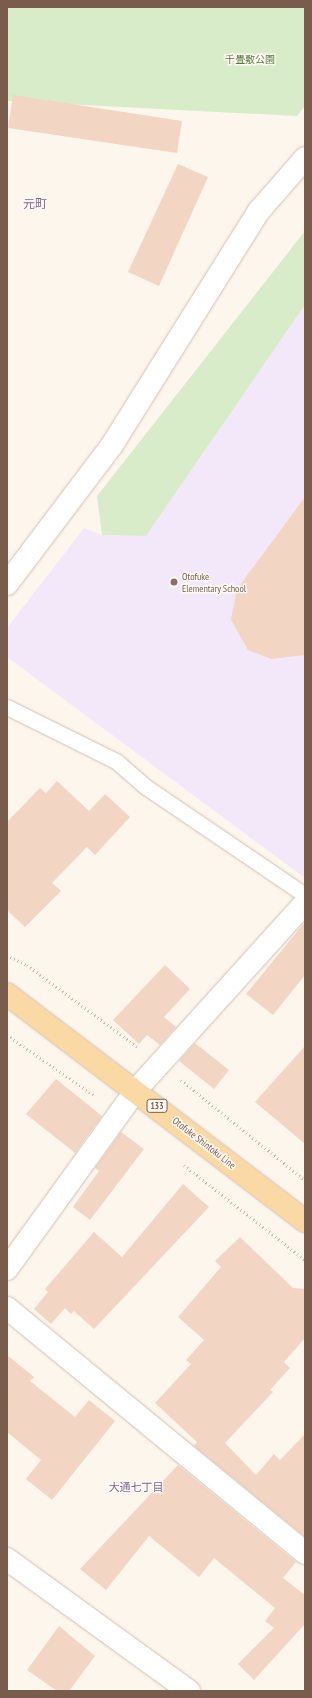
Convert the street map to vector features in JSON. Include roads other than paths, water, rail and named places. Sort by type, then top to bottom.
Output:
[{"type":"main road","name":"Otofuke Shintoku Line","points":[[7,994],[136,1090],[305,1221]]},
{"type":"street","points":[[7,584],[112,445],[259,211],[305,158]]},
{"type":"street","points":[[7,1269],[136,1090],[305,903]]},
{"type":"street","points":[[7,1308],[305,1553]]},
{"type":"street","points":[[7,1559],[189,1691]]},
{"type":"lane","points":[[7,707],[116,761],[146,787],[305,895]]},
{"type":"place","name":"Otofuke Elementary School","points":[[174,582]]},
{"type":"district","name":"元町","points":[[35,204]]},
{"type":"district","name":"大通七丁目","points":[[136,1487]]},
{"type":"park label","name":"千畳敷公園","points":[[250,60]]}]
